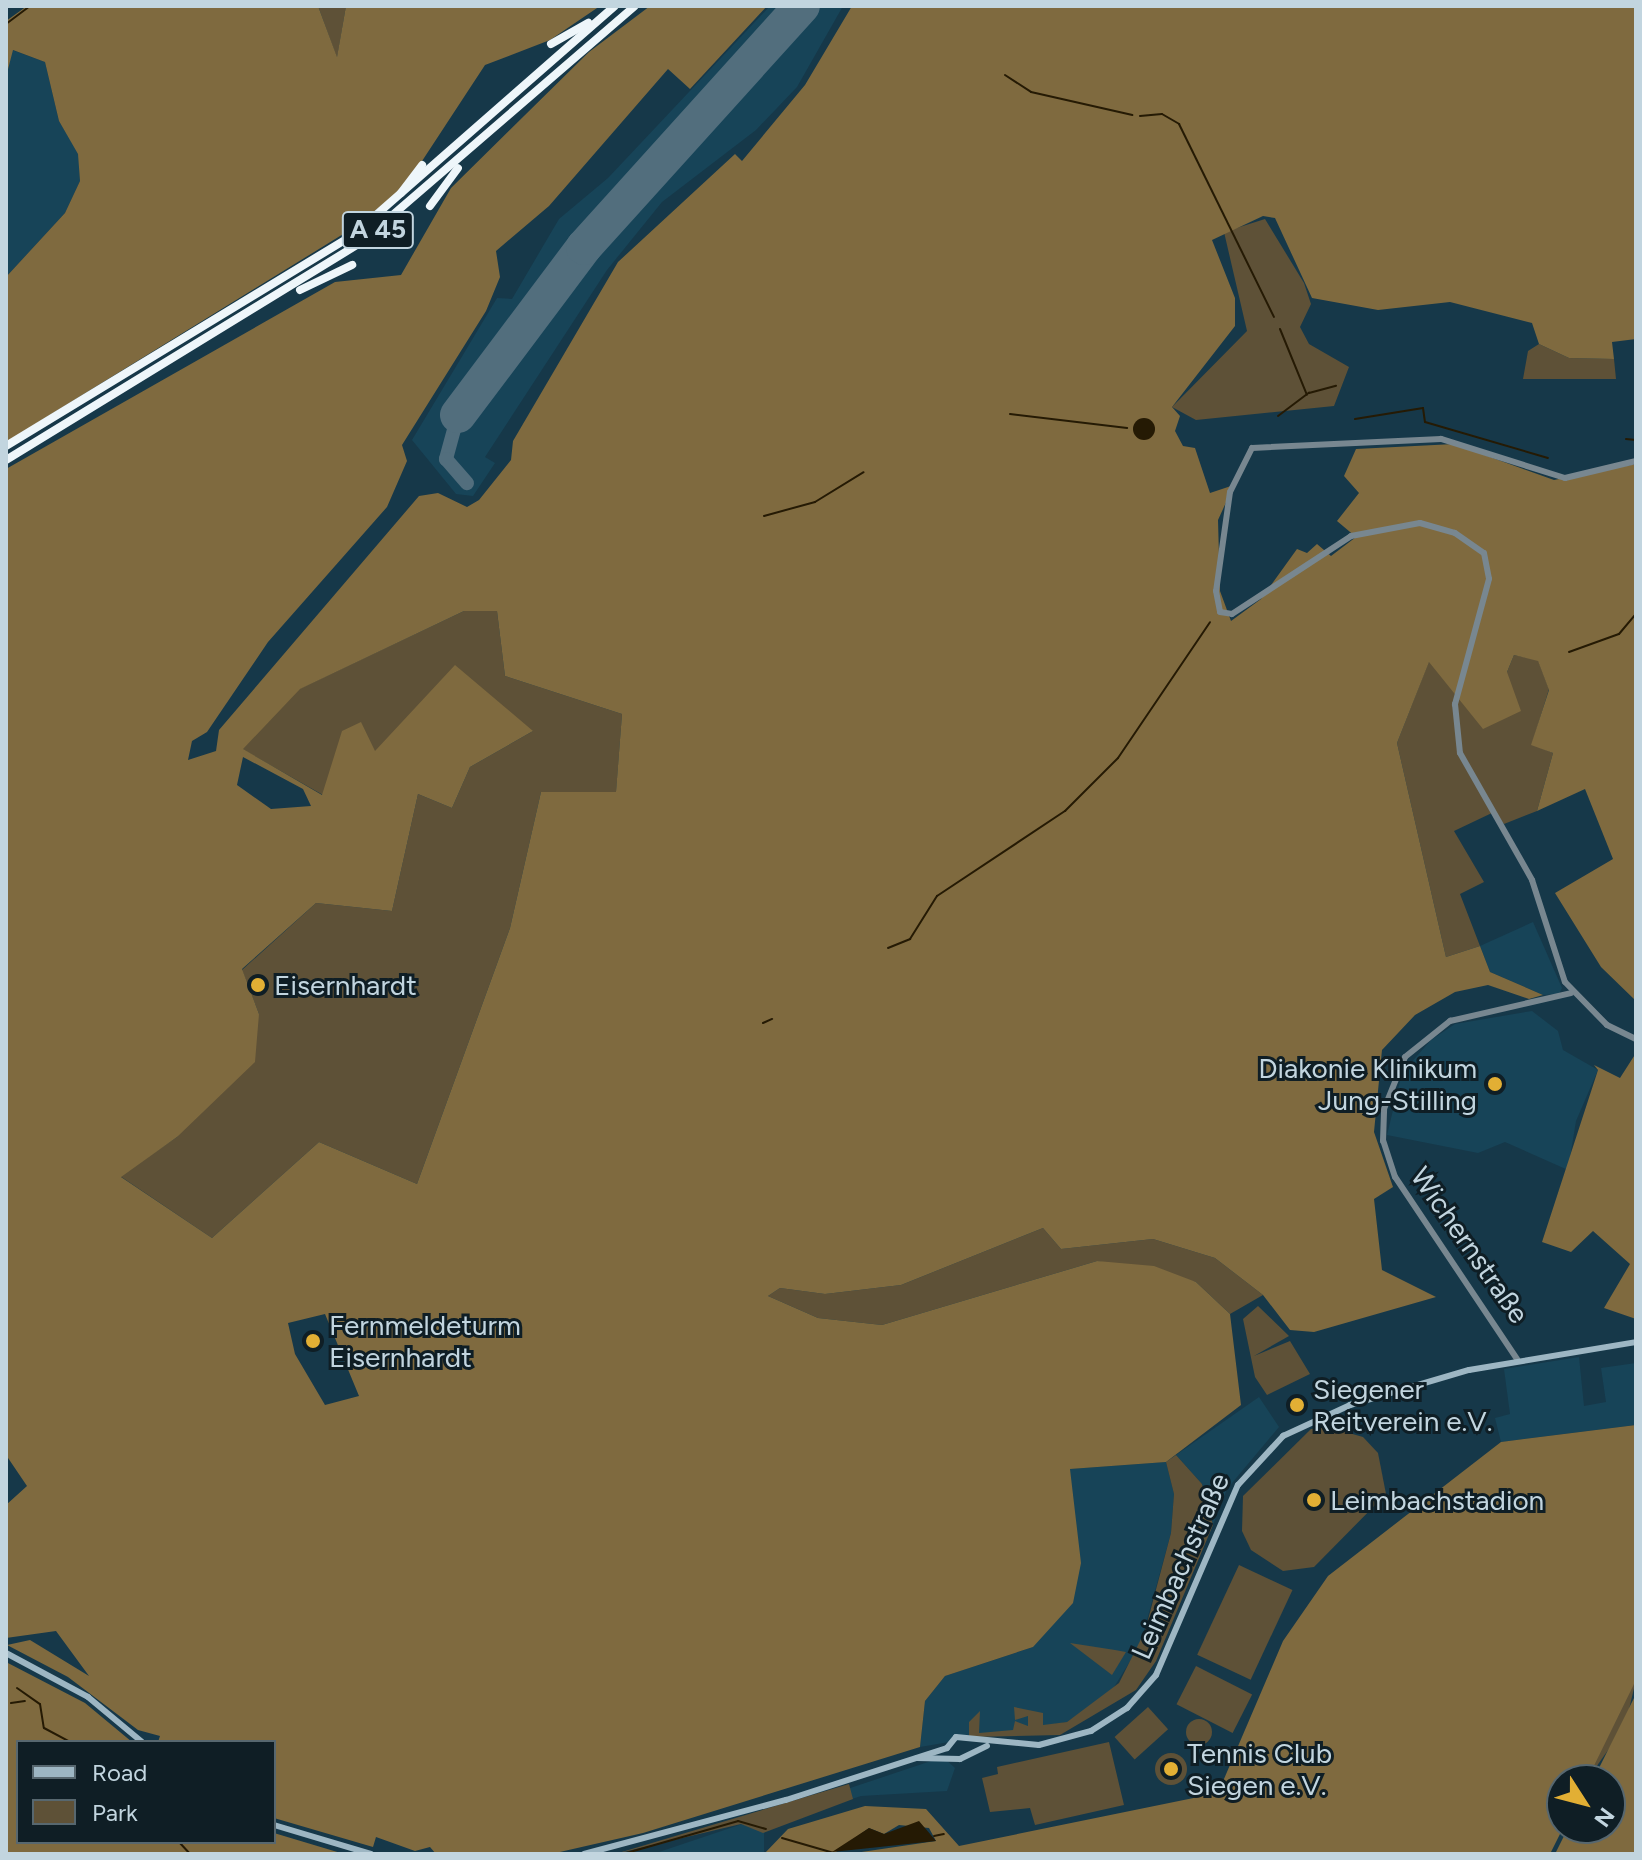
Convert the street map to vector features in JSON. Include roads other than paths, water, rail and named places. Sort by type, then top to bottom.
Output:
[{"type":"highway","name":"A 45","points":[[6,446],[289,278],[392,204],[615,6]]},
{"type":"highway","name":"A 45","points":[[6,460],[270,304],[398,215],[635,6]]},
{"type":"highway","points":[[551,44],[606,13]]},
{"type":"highway","points":[[430,206],[478,144]]},
{"type":"highway","points":[[392,204],[422,165]]},
{"type":"highway","points":[[270,304],[352,265]]},
{"type":"main road","name":"Leimbachstraße","points":[[948,1751],[956,1737],[969,1746],[1071,1738],[1140,1695],[1168,1654],[1238,1485],[1283,1436],[1350,1405],[1517,1359],[1636,1342]]},
{"type":"main road","points":[[6,1653],[88,1697],[140,1740]]},
{"type":"main road","name":"Leimbachstraße","points":[[584,1854],[913,1758],[948,1751],[960,1759],[969,1746]]},
{"type":"main road","points":[[276,1826],[371,1854]]},
{"type":"street","points":[[1636,461],[1565,478],[1441,439],[1261,446],[1241,457],[1224,531],[1216,591],[1227,616],[1358,534],[1431,524],[1484,553],[1491,571],[1457,689],[1456,739],[1532,880],[1549,949],[1571,993],[1607,1025],[1636,1039]]},
{"type":"street","name":"Wichernstraße","points":[[1517,1359],[1392,1171],[1384,1109],[1405,1057],[1450,1021],[1571,993]]},
{"type":"waterway","points":[[6,24],[30,6]]},
{"type":"waterway","points":[[1005,75],[1031,92],[1132,115]]},
{"type":"waterway","points":[[1140,116],[1162,114],[1179,124],[1274,317]]},
{"type":"waterway","points":[[1280,329],[1307,395]]},
{"type":"waterway","points":[[1278,416],[1309,393],[1336,386]]},
{"type":"waterway","points":[[1355,419],[1423,408],[1425,422],[1548,458]]},
{"type":"waterway","points":[[1010,414],[1127,428]]},
{"type":"waterway","points":[[1626,439],[1636,440]]},
{"type":"waterway","points":[[764,516],[815,502],[864,472]]},
{"type":"waterway","points":[[1569,652],[1619,634],[1636,614]]},
{"type":"waterway","points":[[888,948],[910,939],[937,896],[1065,811],[1118,758],[1210,622]]},
{"type":"waterway","points":[[763,1023],[772,1019]]},
{"type":"waterway","points":[[17,1688],[40,1704],[44,1728],[66,1740]]},
{"type":"waterway","points":[[11,1703],[25,1701]]},
{"type":"waterway","points":[[623,1854],[738,1821],[766,1829]]},
{"type":"waterway","points":[[934,1836],[944,1834]]},
{"type":"waterway","points":[[782,1838],[834,1853]]},
{"type":"waterway","points":[[181,1844],[190,1854]]},
{"type":"place","name":"Eisernhardt","points":[[258,985]]},
{"type":"place","name":"Diakonie Klinikum Jung-Stilling","points":[[1495,1084]]},
{"type":"place","name":"Fernmeldeturm Eisernhardt","points":[[313,1341]]},
{"type":"place","name":"Siegener Reitverein e.V.","points":[[1297,1405]]},
{"type":"place","name":"Leimbachstadion","points":[[1314,1500]]},
{"type":"place","name":"Tennis Club Siegen e.V.","points":[[1171,1769]]}]
